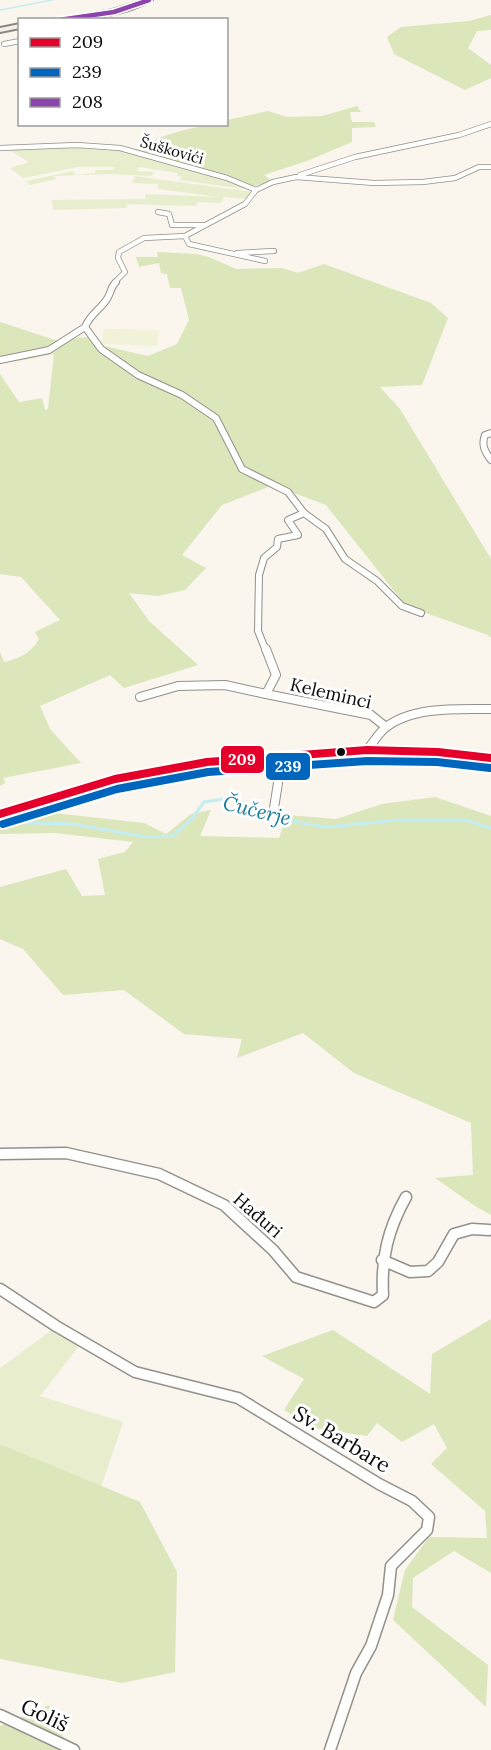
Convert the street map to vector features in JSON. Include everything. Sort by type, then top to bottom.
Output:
[{"type":"street","points":[[71,18],[118,11],[149,0]]},
{"type":"street","points":[[89,18],[94,15]]},
{"type":"street","points":[[0,30],[18,26]]},
{"type":"street","points":[[4,44],[18,41]]},
{"type":"street","points":[[0,360],[49,350],[85,327],[90,315],[107,298],[110,288],[125,272],[118,258],[119,252],[144,238],[186,236],[245,204],[256,190],[273,182],[296,177],[355,157],[451,137],[491,124]]},
{"type":"street","name":"Šuškovići","points":[[0,148],[77,145],[120,148],[227,178],[256,190]]},
{"type":"street","points":[[296,177],[374,183],[423,182],[455,178],[478,167],[491,167]]},
{"type":"street","points":[[158,212],[169,214],[172,225],[206,224]]},
{"type":"street","points":[[186,236],[189,244],[266,261]]},
{"type":"street","points":[[232,254],[274,251]]},
{"type":"street","points":[[85,327],[101,349],[138,375],[182,395],[216,418],[242,469],[288,492],[303,513],[326,529],[345,559],[377,581],[402,606],[421,613]]},
{"type":"street","points":[[491,434],[485,435],[482,442],[484,452],[491,460]]},
{"type":"street","name":"Keleminci","points":[[266,694],[276,675],[258,631],[260,575],[264,558],[277,547],[278,539],[298,535],[288,520],[303,513]]},
{"type":"street","name":"Keleminci","points":[[140,697],[178,686],[225,685],[371,715],[386,727]]},
{"type":"street","points":[[367,750],[386,727],[398,721],[430,712],[491,709]]},
{"type":"street","points":[[0,813],[143,772],[207,762],[367,750],[438,752],[491,758]]},
{"type":"street","points":[[274,808],[278,788],[275,758]]},
{"type":"street","name":"Hađuri","points":[[0,1154],[66,1153],[159,1174],[224,1205],[273,1250],[296,1277],[374,1302],[383,1295],[382,1260],[391,1224],[406,1197]]},
{"type":"street","points":[[382,1260],[410,1272],[428,1271],[442,1257],[453,1234],[461,1228],[489,1230]]},
{"type":"street","name":"Sv. Barbare","points":[[0,1289],[56,1326],[135,1372],[238,1398],[379,1484],[412,1501],[429,1517],[427,1530],[391,1566],[388,1595],[371,1646],[356,1673],[330,1750]]},
{"type":"street","name":"Goliš","points":[[0,1715],[74,1750]]},
{"type":"green space","points":[[491,15],[491,30],[477,31],[468,48],[491,65],[491,78],[465,90],[394,54],[387,37],[401,27],[469,21]]},
{"type":"green space","points":[[357,106],[361,112],[350,112],[352,122],[374,122],[376,127],[352,128],[352,142],[307,161],[264,175],[272,181],[250,187],[172,165],[134,150],[179,131],[202,126],[228,126],[228,120],[268,111],[287,117],[322,116]]},
{"type":"green space","points":[[54,146],[114,148],[220,177],[252,190],[179,180],[182,177],[177,176],[178,173],[139,167],[137,171],[154,172],[151,176],[110,174],[54,176],[56,179],[30,185],[26,181],[73,171],[75,175],[95,173],[95,170],[113,170],[114,167],[78,167],[23,178],[10,168],[29,162],[9,150]]},
{"type":"green space","points":[[135,176],[252,192],[249,199],[224,197],[221,203],[197,202],[196,206],[127,204],[126,208],[53,210],[52,200],[145,199],[146,194],[219,197],[158,189],[158,184],[132,183]]},
{"type":"green space","points":[[157,252],[196,254],[236,269],[282,268],[298,273],[324,264],[431,303],[448,318],[422,385],[380,387],[400,409],[491,559],[491,638],[406,606],[326,505],[273,485],[222,505],[182,555],[206,568],[185,590],[158,596],[129,593],[149,621],[198,665],[124,688],[110,675],[40,706],[50,729],[81,763],[3,778],[5,783],[0,786],[0,652],[4,662],[20,657],[28,652],[39,639],[35,632],[60,620],[21,577],[0,574],[0,374],[19,402],[42,398],[45,410],[48,409],[54,354],[0,362],[0,322],[55,340],[88,337],[95,344],[148,356],[177,344],[189,320],[181,288],[170,288],[167,274],[161,273],[159,263],[139,267],[136,257],[158,257]]},
{"type":"green space","points":[[104,329],[159,330],[157,346],[101,344]]},
{"type":"green space","points":[[435,797],[491,816],[491,1215],[435,1178],[473,1175],[471,1123],[354,1073],[303,1033],[237,1058],[242,1039],[184,1034],[124,990],[63,995],[23,949],[0,939],[0,887],[66,869],[82,896],[105,895],[98,859],[125,852],[133,842],[55,833],[0,834],[0,824],[35,811],[144,823],[166,834],[191,814],[211,810],[200,836],[279,838],[287,815],[336,819],[382,804]]},
{"type":"green space","points":[[491,1319],[491,1573],[454,1551],[413,1578],[412,1607],[488,1665],[486,1707],[393,1620],[405,1570],[429,1537],[487,1538],[485,1511],[431,1464],[447,1448],[434,1424],[402,1442],[377,1423],[367,1436],[314,1428],[284,1410],[304,1379],[262,1356],[333,1330],[430,1394],[432,1354]]},
{"type":"green space","points":[[52,1330],[79,1346],[40,1396],[123,1422],[101,1487],[0,1444],[0,1368]]},
{"type":"green space","points":[[0,1444],[140,1502],[177,1572],[175,1672],[122,1683],[0,1659]]},
{"type":"green space","points":[[49,1705],[69,1750],[0,1750],[0,1726]]},
{"type":"waterway","points":[[0,10],[52,0]]},
{"type":"waterway","name":"Čučerje","points":[[0,822],[72,824],[147,837],[172,836],[191,820],[204,802],[231,798],[297,822],[327,827],[398,820],[466,820],[491,828]]},
{"type":"transit line","name":"208","points":[[73,18],[114,12],[149,0]]},
{"type":"transit line","name":"209","points":[[0,814],[115,779],[207,762],[367,750],[438,752],[491,758]]},
{"type":"transit line","name":"239","points":[[3,824],[117,789],[208,772],[367,761],[437,762],[490,768]]}]
